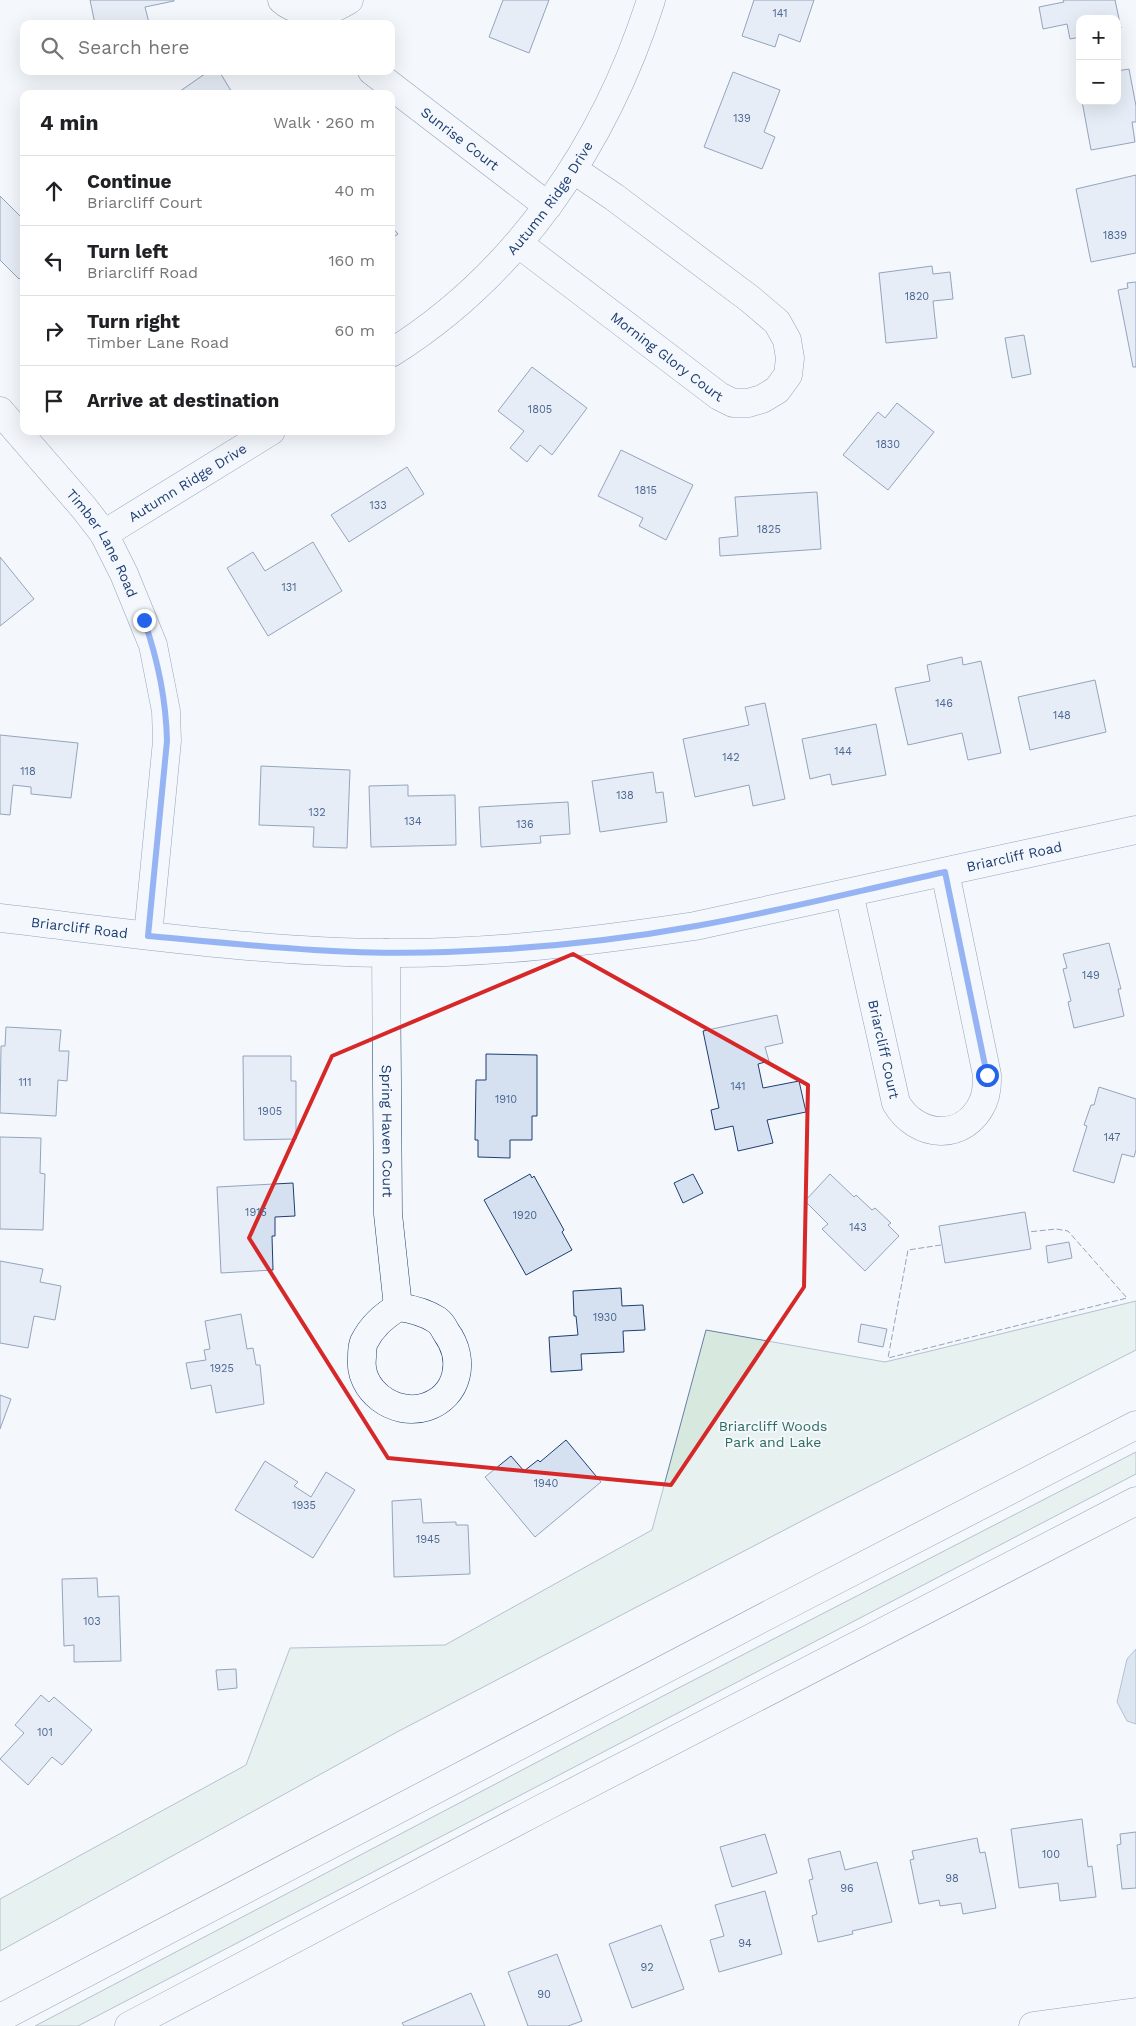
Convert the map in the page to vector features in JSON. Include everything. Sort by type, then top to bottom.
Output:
[{"type":"street","points":[[282,0],[288,5],[309,12],[340,11]]},
{"type":"street","name":"Autumn Ridge Drive","points":[[395,351],[467,295],[519,244],[548,206],[574,170],[619,87],[651,0]]},
{"type":"street","name":"Sunrise Court","points":[[377,75],[548,206]]},
{"type":"street","name":"Morning Glory Court","points":[[519,244],[719,396],[733,403],[748,404],[762,399],[777,390],[788,375],[790,358],[787,340],[777,322],[743,294],[614,197],[574,170]]},
{"type":"street","name":"Timber Lane Road","points":[[0,411],[20,434]]},
{"type":"street","name":"Timber Lane Road","points":[[21,435],[104,534],[124,574],[153,645],[166,712],[167,741],[148,936]]},
{"type":"street","name":"Autumn Ridge Drive","points":[[104,534],[265,435]]},
{"type":"street","name":"Briarcliff Road","points":[[0,918],[148,936],[277,948],[386,953],[506,948],[647,933],[744,917],[1136,830]]},
{"type":"street","name":"Briarcliff Court","points":[[849,893],[896,1103],[901,1111],[914,1123],[946,1132],[963,1125],[977,1113],[984,1100],[987,1075],[945,872]]},
{"type":"street","name":"Spring Haven Court","points":[[386,953],[388,1214],[398,1307]]},
{"type":"street","points":[[0,2018],[1136,1425]]},
{"type":"street","points":[[129,2026],[1136,1501]]},
{"type":"street","points":[[1033,2026],[1136,2012]]},
{"type":"highlighted area","points":[[573,954],[808,1085],[804,1287],[671,1485],[388,1458],[249,1238],[332,1056]]},
{"type":"green space","name":"Briarcliff Woods Park and Lake","points":[[1136,1301],[1136,1350],[817,1513],[397,1732],[0,1951],[0,1899],[246,1765],[290,1648],[445,1645],[652,1530],[706,1330],[885,1362]]},
{"type":"green space","points":[[1136,1452],[1136,1474],[78,2026],[35,2026],[661,1697]]},
{"type":"water","points":[[1136,1649],[1136,1724],[1127,1721],[1117,1702],[1127,1659]]},
{"type":"building","points":[[90,0],[174,0],[145,7],[148,20],[94,20]]},
{"type":"building","points":[[503,0],[549,0],[529,53],[489,37]]},
{"type":"building","points":[[754,0],[814,0],[800,42],[779,34],[775,47],[742,36]]},
{"type":"building","points":[[1063,0],[1115,0],[1118,15],[1076,15],[1076,38],[1070,39],[1067,24],[1043,29],[1039,7],[1064,2]]},
{"type":"building","points":[[1129,69],[1136,106],[1136,122],[1132,122],[1135,142],[1091,150],[1083,105],[1121,105],[1121,70]]},
{"type":"building","points":[[733,72],[780,90],[764,132],[775,137],[762,169],[704,147]]},
{"type":"building","points":[[203,75],[221,75],[231,90],[182,90]]},
{"type":"building","points":[[1136,175],[1136,253],[1091,262],[1076,189]]},
{"type":"building","points":[[0,196],[20,216],[20,278],[0,260]]},
{"type":"building","points":[[932,266],[933,274],[950,272],[953,299],[933,301],[937,338],[886,343],[879,273]]},
{"type":"building","points":[[1136,282],[1136,367],[1133,367],[1118,290],[1128,288],[1127,283]]},
{"type":"building","points":[[1024,335],[1031,374],[1012,378],[1005,338]]},
{"type":"building","points":[[532,367],[587,408],[552,455],[540,445],[527,462],[510,448],[524,431],[498,411]]},
{"type":"building","points":[[897,403],[934,432],[888,490],[843,455],[878,412],[885,418]]},
{"type":"building","points":[[621,450],[693,485],[666,540],[639,526],[643,518],[598,496]]},
{"type":"building","points":[[407,467],[424,494],[349,542],[331,515]]},
{"type":"building","points":[[817,492],[821,549],[720,556],[719,538],[738,536],[735,497]]},
{"type":"building","points":[[313,542],[342,591],[268,636],[227,568],[253,552],[265,571]]},
{"type":"building","points":[[0,557],[34,599],[0,626]]},
{"type":"building","points":[[962,657],[963,665],[981,661],[1001,753],[968,760],[962,733],[908,745],[895,688],[930,681],[927,665]]},
{"type":"building","points":[[1095,680],[1106,732],[1030,750],[1018,697]]},
{"type":"building","points":[[765,703],[785,799],[753,806],[749,785],[695,797],[683,739],[749,725],[745,707]]},
{"type":"building","points":[[876,724],[886,775],[832,785],[830,774],[810,779],[802,739]]},
{"type":"building","points":[[0,735],[78,743],[71,798],[31,794],[31,787],[13,785],[10,815],[0,814]]},
{"type":"building","points":[[261,766],[350,770],[347,848],[313,847],[314,827],[259,825]]},
{"type":"building","points":[[653,772],[656,793],[663,792],[667,822],[600,832],[592,781]]},
{"type":"building","points":[[408,785],[408,796],[455,795],[456,845],[371,847],[369,786]]},
{"type":"building","points":[[568,802],[570,834],[540,836],[541,843],[481,847],[479,807]]},
{"type":"building","points":[[1109,943],[1121,989],[1118,989],[1124,1016],[1074,1028],[1068,1002],[1071,1001],[1063,969],[1067,968],[1063,954]]},
{"type":"building","points":[[777,1015],[783,1043],[765,1047],[769,1061],[758,1064],[763,1088],[799,1081],[806,1112],[767,1120],[773,1143],[738,1151],[733,1126],[715,1130],[711,1110],[719,1108],[703,1031]]},
{"type":"building","points":[[6,1027],[61,1030],[59,1051],[69,1051],[67,1081],[58,1080],[56,1116],[0,1113],[1,1046],[5,1046]]},
{"type":"building","points":[[486,1054],[537,1055],[537,1116],[532,1116],[532,1140],[510,1140],[510,1158],[478,1157],[478,1140],[475,1140],[476,1080],[486,1080]]},
{"type":"building","points":[[243,1056],[291,1056],[291,1081],[296,1081],[296,1139],[244,1140]]},
{"type":"building","points":[[1099,1087],[1136,1099],[1136,1150],[1134,1157],[1122,1154],[1114,1183],[1073,1171],[1087,1126],[1084,1125],[1091,1105],[1094,1105]]},
{"type":"building","points":[[0,1137],[41,1138],[40,1173],[45,1174],[43,1230],[0,1229]]},
{"type":"building","points":[[530,1174],[532,1178],[534,1176],[564,1230],[562,1232],[572,1250],[526,1275],[484,1200]]},
{"type":"building","points":[[693,1174],[703,1193],[683,1203],[674,1183]]},
{"type":"building","points":[[830,1174],[854,1197],[856,1195],[872,1210],[875,1208],[891,1223],[888,1225],[899,1236],[865,1271],[822,1229],[828,1224],[805,1201]]},
{"type":"building","points":[[293,1183],[295,1216],[275,1217],[275,1236],[272,1236],[273,1270],[221,1273],[217,1187]]},
{"type":"building","points":[[1025,1212],[1031,1249],[945,1263],[939,1226]]},
{"type":"building","points":[[1069,1242],[1072,1258],[1048,1263],[1046,1246]]},
{"type":"building","points":[[0,1261],[43,1269],[40,1282],[61,1286],[55,1320],[34,1316],[28,1348],[0,1343]]},
{"type":"building","points":[[621,1288],[622,1306],[643,1305],[645,1330],[623,1331],[624,1352],[581,1354],[582,1370],[551,1372],[549,1337],[578,1335],[576,1316],[574,1316],[573,1291]]},
{"type":"building","points":[[241,1314],[247,1349],[253,1348],[256,1365],[260,1365],[264,1404],[216,1413],[211,1385],[191,1389],[186,1363],[206,1360],[204,1350],[210,1349],[205,1321]]},
{"type":"building","points":[[861,1324],[887,1329],[883,1347],[858,1342]]},
{"type":"building","points":[[0,1395],[11,1399],[0,1429]]},
{"type":"building","points":[[566,1440],[601,1482],[535,1537],[485,1477],[511,1456],[524,1471],[538,1460],[540,1462]]},
{"type":"building","points":[[265,1461],[298,1482],[294,1486],[311,1497],[326,1472],[355,1490],[313,1558],[235,1510]]},
{"type":"building","points":[[421,1499],[423,1523],[456,1522],[456,1525],[468,1525],[470,1574],[394,1577],[392,1501]]},
{"type":"building","points":[[97,1578],[98,1597],[119,1596],[121,1661],[74,1662],[74,1645],[64,1646],[62,1579]]},
{"type":"building","points":[[236,1669],[237,1688],[218,1690],[216,1670]]},
{"type":"building","points":[[41,1695],[49,1702],[54,1697],[92,1730],[62,1765],[52,1757],[28,1785],[0,1759],[24,1733],[15,1725]]},
{"type":"building","points":[[1082,1819],[1088,1867],[1092,1866],[1096,1897],[1060,1901],[1058,1883],[1019,1888],[1011,1829]]},
{"type":"building","points":[[1136,1832],[1136,1888],[1122,1889],[1117,1845],[1121,1844],[1120,1834]]},
{"type":"building","points":[[765,1834],[777,1873],[732,1887],[720,1847]]},
{"type":"building","points":[[977,1838],[980,1853],[985,1852],[996,1908],[963,1914],[961,1903],[940,1906],[939,1900],[919,1904],[910,1860],[914,1859],[912,1851]]},
{"type":"building","points":[[840,1851],[845,1870],[877,1862],[892,1922],[852,1931],[853,1934],[818,1942],[812,1916],[817,1914],[809,1880],[813,1879],[808,1859]]},
{"type":"building","points":[[765,1891],[782,1954],[719,1972],[710,1940],[724,1936],[715,1905]]},
{"type":"building","points":[[661,1925],[684,1989],[632,2008],[609,1944]]},
{"type":"building","points":[[557,1954],[582,2021],[568,2026],[528,2026],[508,1972]]},
{"type":"building","points":[[471,1993],[485,2026],[404,2026],[402,2023]]},
{"type":"fence","points":[[941,1245],[908,1250],[888,1358],[1127,1298],[1068,1231],[1056,1229],[1028,1232]]},
{"type":"route","points":[[144,620],[153,645],[159,671],[166,712],[167,741],[148,936],[277,948],[386,953],[506,948],[584,941],[695,926],[744,917],[945,872],[987,1075]]}]
